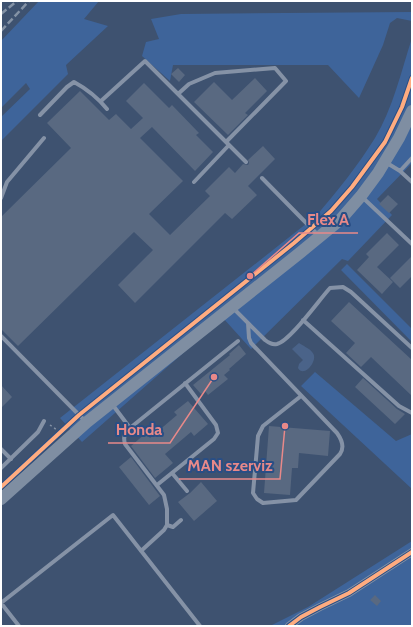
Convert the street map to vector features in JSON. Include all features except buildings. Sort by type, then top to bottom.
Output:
[{"type":"main road","points":[[1,498],[86,422],[320,237],[350,209],[385,162],[412,111]]},
{"type":"street","points":[[289,626],[314,610],[349,593],[412,552]]},
{"type":"lane","points":[[101,101],[145,61],[246,162]]},
{"type":"lane","points":[[178,94],[188,84],[215,73],[275,68],[286,81],[194,182]]},
{"type":"lane","points":[[40,115],[67,87],[74,82],[101,101],[107,109]]},
{"type":"lane","points":[[1,198],[7,182],[44,138]]},
{"type":"lane","points":[[400,171],[412,158]]},
{"type":"lane","points":[[385,162],[400,171],[412,182]]},
{"type":"lane","points":[[262,178],[320,237]]},
{"type":"lane","points":[[361,196],[412,244]]},
{"type":"lane","points":[[232,306],[265,340],[274,344],[288,338],[330,288],[343,287],[351,292],[412,348]]},
{"type":"lane","points":[[303,320],[399,406],[412,413]]},
{"type":"lane","points":[[248,323],[249,338],[251,343],[337,433],[341,440],[343,450],[296,500],[259,501],[253,493],[260,431],[263,426],[301,396]]},
{"type":"lane","points":[[1,336],[86,422]]},
{"type":"lane","points":[[141,551],[164,530],[167,525],[168,518],[166,500],[157,485],[125,444],[124,435],[126,431],[238,341]]},
{"type":"lane","points":[[157,485],[214,439],[218,433],[216,425],[185,383]]},
{"type":"lane","points":[[111,402],[130,428]]},
{"type":"lane","points":[[1,468],[38,432],[44,421]]},
{"type":"lane","points":[[1,449],[11,459]]},
{"type":"lane","points":[[172,473],[186,491]]},
{"type":"lane","points":[[19,626],[1,603],[113,515],[200,626]]},
{"type":"lane","points":[[167,525],[173,527],[181,520]]},
{"type":"path","points":[[44,421],[60,432]]},
{"type":"path","points":[[55,437],[65,428]]},
{"type":"shaded area","points":[[39,1],[99,1],[84,19],[108,26],[66,65],[68,74],[1,141],[1,117],[30,89],[26,83],[1,108],[1,41]]},
{"type":"shaded area","points":[[412,12],[412,21],[397,18],[390,23],[383,45],[359,98],[328,65],[173,65],[170,81],[142,56],[146,42],[159,39],[151,19],[181,14]]},
{"type":"shaded area","points":[[412,38],[412,163],[377,199],[392,215],[348,261],[342,259],[251,349],[223,318],[82,442],[60,418],[316,216],[331,198],[362,158],[375,138],[387,114],[396,90]]},
{"type":"shaded area","points":[[347,264],[412,329],[412,342],[341,270]]},
{"type":"shaded area","points":[[299,343],[309,349],[314,355],[313,363],[307,370],[304,371],[301,371],[298,368],[299,364],[303,360],[292,349]]},
{"type":"shaded area","points":[[315,372],[396,441],[412,434],[412,489],[301,386]]},
{"type":"shaded area","points":[[412,541],[412,626],[270,626],[308,607]]},
{"type":"railway","points":[[1,14],[17,1]]},
{"type":"railway","points":[[1,31],[29,1]]},
{"type":"cycle path","points":[[1,487],[79,415],[294,243],[331,211],[352,187],[385,142],[402,107],[412,78]]},
{"type":"cycle path","points":[[289,626],[301,617],[349,593],[412,552]]},
{"type":"place","name":"Flex A","points":[[250,276]]},
{"type":"place","name":"Honda","points":[[214,377]]},
{"type":"place","name":"MAN szerviz","points":[[285,426]]}]
